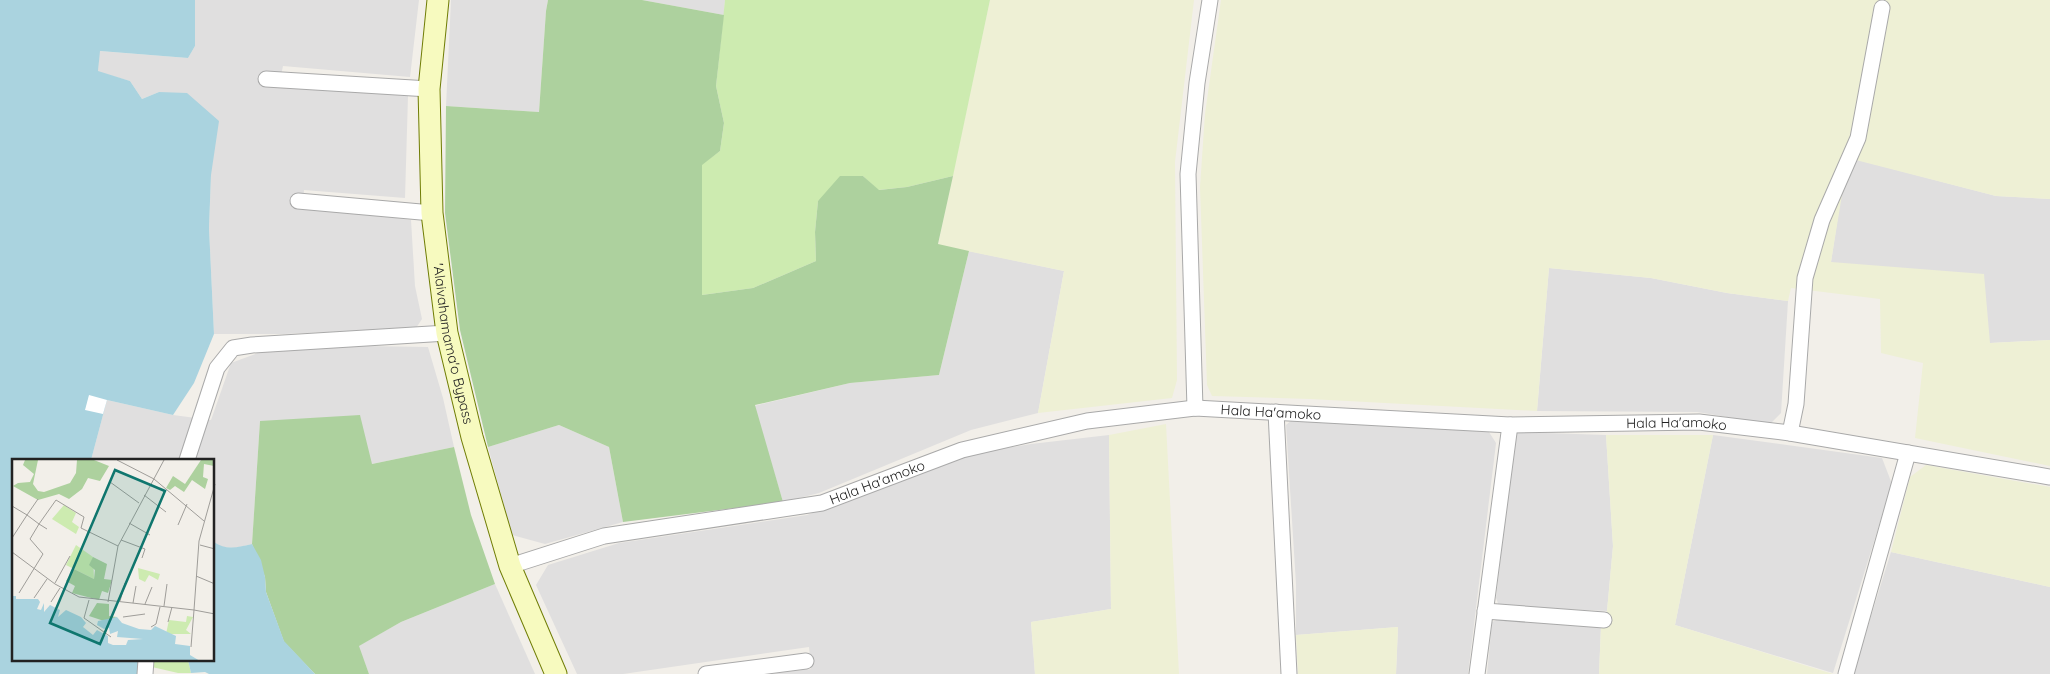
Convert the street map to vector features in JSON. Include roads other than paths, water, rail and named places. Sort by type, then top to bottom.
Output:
[{"type":"main road","name":"'Alaivahamama'o Bypass","points":[[438,0],[429,89],[432,213],[446,333],[472,437],[510,566],[556,674]]},
{"type":"street","points":[[1196,408],[1188,174],[1197,83],[1210,0]]},
{"type":"street","points":[[1790,433],[1796,404],[1805,278],[1822,220],[1858,138],[1882,8]]},
{"type":"street","points":[[266,79],[429,89]]},
{"type":"street","points":[[298,201],[432,213]]},
{"type":"street","points":[[187,459],[217,368],[234,348],[252,345],[446,333]]},
{"type":"street","name":"Hala Ha'amoko","points":[[510,566],[604,536],[822,503],[971,448],[1087,422],[1196,408],[1510,425],[1699,422],[1790,433],[2050,477]]},
{"type":"street","points":[[1276,412],[1289,674]]},
{"type":"street","points":[[1478,674],[1510,425]]},
{"type":"street","points":[[1846,674],[1908,453]]},
{"type":"street","points":[[1485,610],[1604,620]]},
{"type":"street","points":[[706,674],[806,661]]},
{"type":"water","points":[[0,0],[195,0],[195,46],[188,58],[100,51],[98,71],[130,81],[142,99],[159,92],[187,93],[219,121],[211,175],[209,228],[214,334],[194,383],[173,415],[107,400],[91,459],[12,459],[12,662],[139,662],[137,674],[0,674]]},
{"type":"water","points":[[215,543],[223,547],[252,544],[261,560],[266,592],[284,641],[315,674],[191,673],[188,662],[215,662]]}]
